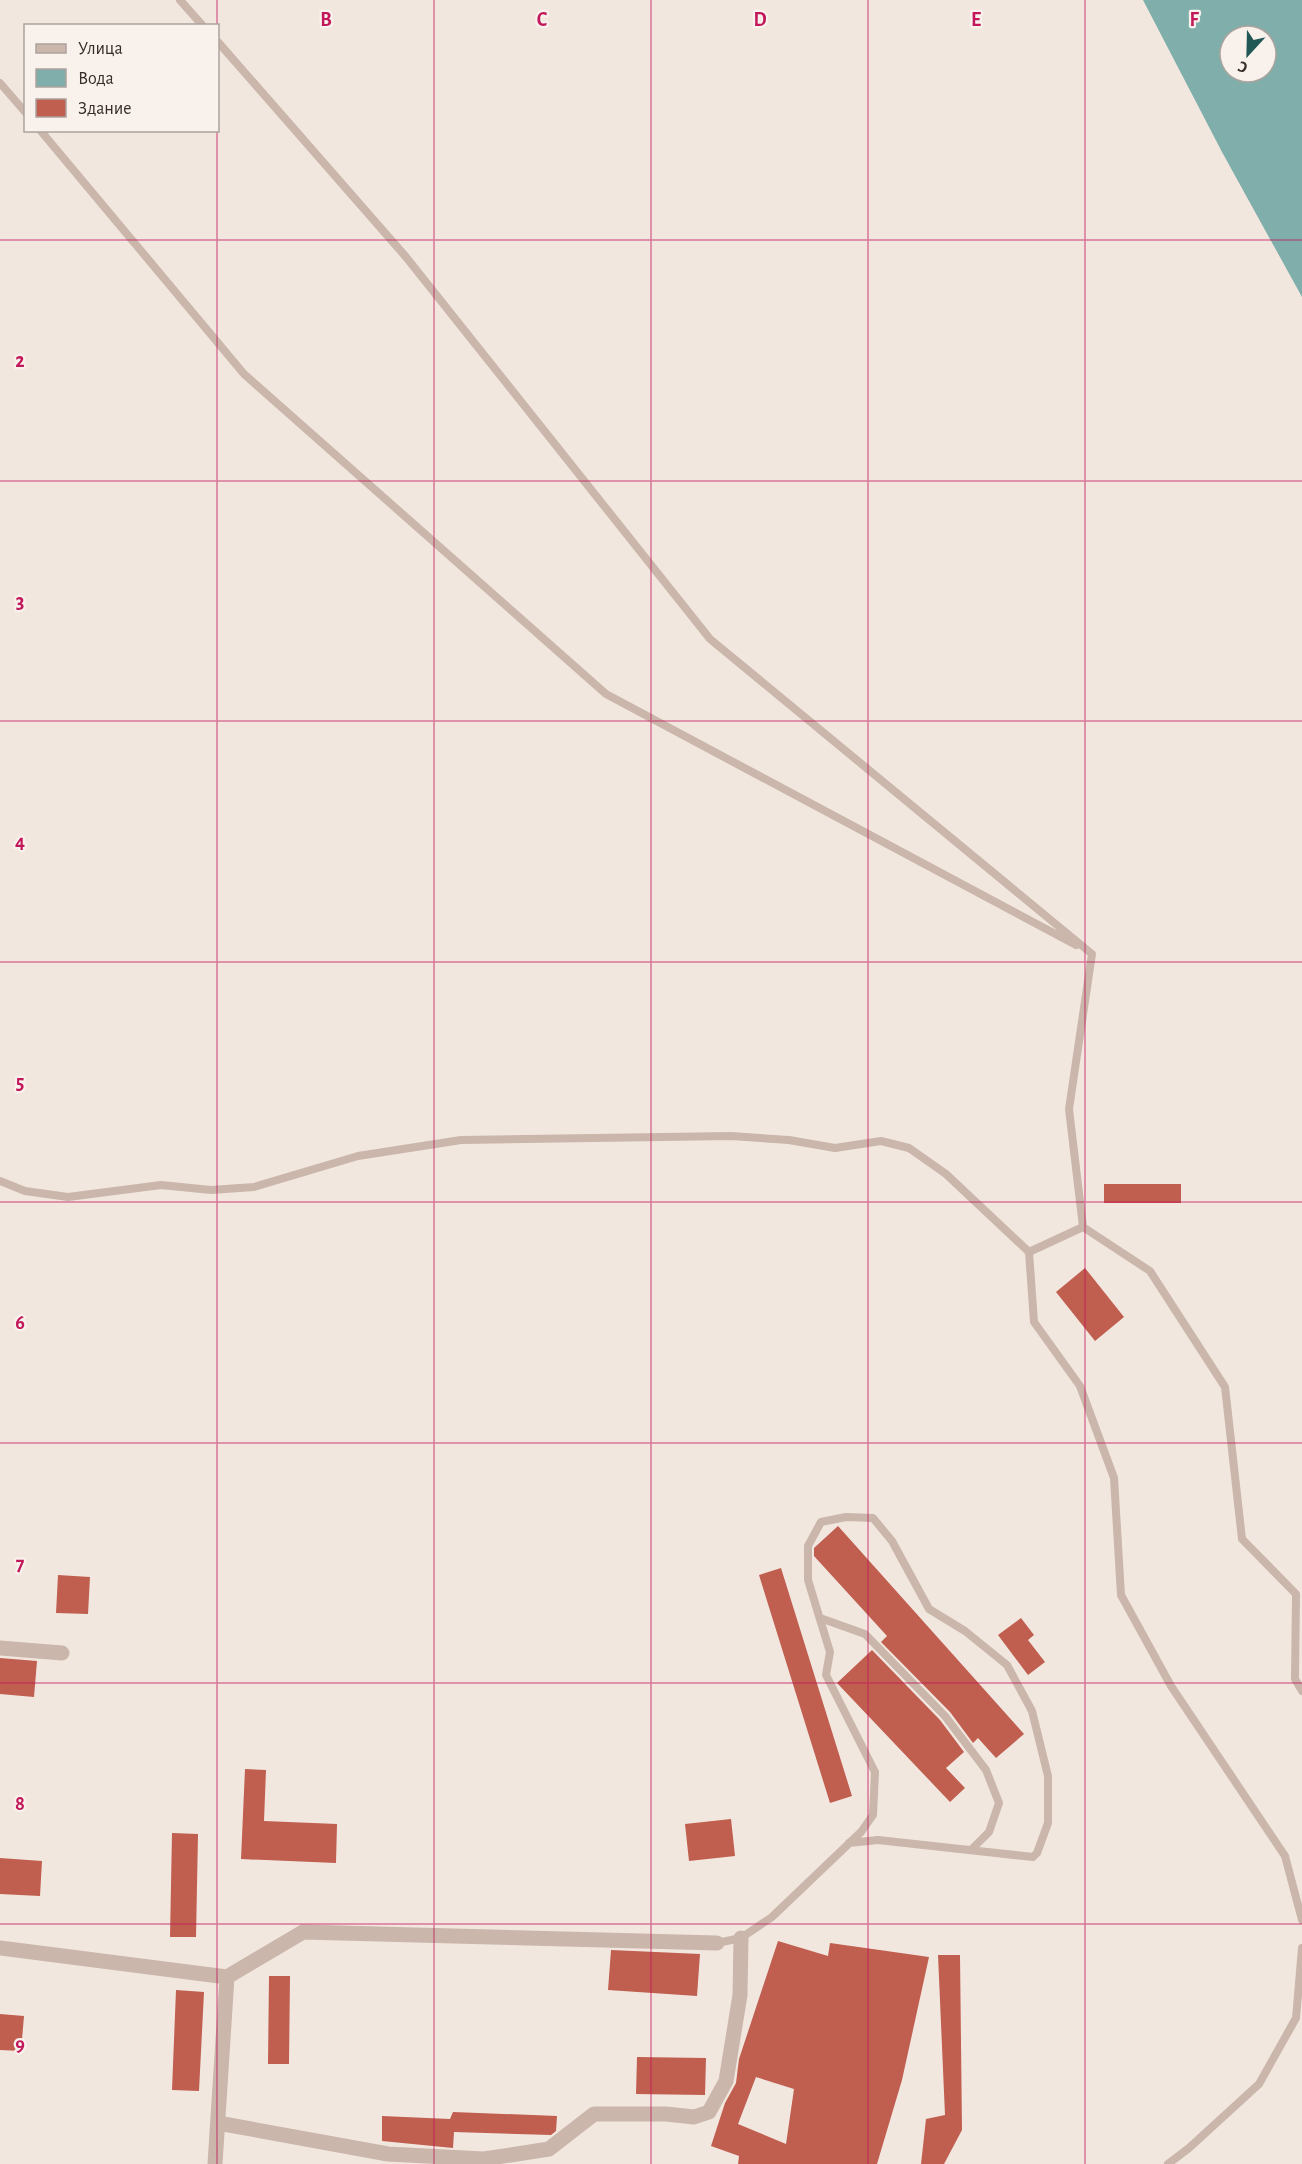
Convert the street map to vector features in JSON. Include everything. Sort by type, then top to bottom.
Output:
[{"type":"street","points":[[0,1648],[62,1653]]},
{"type":"street","points":[[0,1948],[226,1977],[303,1932],[717,1942]]},
{"type":"street","points":[[218,2123],[388,2154],[451,2161],[484,2159],[549,2149],[594,2114],[666,2114],[694,2117],[709,2112],[726,2081],[740,1995],[741,1938]]},
{"type":"street","points":[[215,2164],[226,1977]]},
{"type":"lane","points":[[180,0],[202,24]]},
{"type":"lane","points":[[219,43],[406,257],[710,639],[1092,954]]},
{"type":"lane","points":[[0,83],[24,111]]},
{"type":"lane","points":[[42,132],[244,374],[606,694],[1092,954]]},
{"type":"lane","points":[[1092,954],[1069,1109],[1083,1227],[1150,1271],[1225,1387],[1242,1539],[1296,1594],[1295,1679],[1302,1691]]},
{"type":"lane","points":[[0,1181],[25,1191],[68,1197],[161,1185],[212,1190],[254,1187],[358,1156],[461,1140],[731,1136],[789,1140],[835,1148],[881,1141],[909,1148],[946,1174],[1029,1252],[1034,1322],[1080,1386],[1114,1478],[1121,1595],[1171,1686],[1285,1856],[1302,1920]]},
{"type":"lane","points":[[1029,1252],[1083,1227]]},
{"type":"lane","points":[[717,1942],[741,1938],[772,1917],[849,1843],[861,1832],[873,1815],[875,1772],[826,1675],[830,1652],[808,1580],[808,1546],[821,1522],[846,1517],[873,1518],[892,1541],[929,1609],[965,1632],[1007,1665],[1032,1711],[1048,1776],[1048,1823],[1037,1853],[1033,1857],[878,1840],[849,1843]]},
{"type":"lane","points":[[819,1618],[865,1634],[945,1716],[986,1770],[999,1803],[989,1832],[971,1850]]},
{"type":"lane","points":[[1168,2164],[1189,2148],[1259,2084],[1296,2018],[1302,1948]]},
{"type":"water","points":[[1143,0],[1302,0],[1302,297],[1222,152]]},
{"type":"building","points":[[1104,1184],[1181,1184],[1181,1203],[1104,1203]]},
{"type":"building","points":[[1085,1268],[1124,1317],[1095,1341],[1056,1292]]},
{"type":"building","points":[[838,1526],[1024,1734],[996,1758],[978,1738],[973,1743],[950,1712],[881,1642],[887,1636],[814,1556],[814,1548]]},
{"type":"building","points":[[781,1568],[852,1796],[830,1803],[759,1575]]},
{"type":"building","points":[[58,1575],[90,1577],[88,1614],[56,1613]]},
{"type":"building","points":[[1021,1618],[1034,1635],[1028,1640],[1045,1662],[1028,1675],[998,1635]]},
{"type":"building","points":[[872,1650],[940,1720],[964,1752],[946,1768],[965,1788],[950,1802],[837,1683]]},
{"type":"building","points":[[0,1658],[37,1661],[34,1697],[0,1694]]},
{"type":"building","points":[[245,1769],[266,1770],[264,1821],[337,1824],[336,1863],[241,1859]]},
{"type":"building","points":[[731,1819],[735,1856],[689,1861],[685,1824]]},
{"type":"building","points":[[172,1833],[198,1834],[196,1937],[170,1937]]},
{"type":"building","points":[[0,1858],[42,1861],[40,1896],[0,1894]]},
{"type":"building","points":[[778,1941],[828,1956],[830,1943],[929,1957],[902,2080],[877,2164],[738,2164],[739,2156],[711,2146],[725,2103],[736,2083],[739,2059]],"holes":[[[756,2077],[794,2089],[786,2144],[738,2124]]]},
{"type":"building","points":[[611,1950],[700,1954],[697,1996],[608,1990]]},
{"type":"building","points":[[938,1955],[960,1955],[962,2130],[944,2164],[921,2164],[926,2119],[945,2115]]},
{"type":"building","points":[[269,1976],[290,1976],[289,2064],[268,2064]]},
{"type":"building","points":[[176,1990],[204,1992],[199,2091],[172,2090]]},
{"type":"building","points":[[0,2014],[24,2016],[21,2051],[0,2050]]},
{"type":"building","points":[[637,2057],[706,2058],[705,2095],[636,2094]]},
{"type":"building","points":[[453,2112],[557,2116],[556,2131],[551,2135],[454,2132],[453,2148],[382,2141],[382,2116],[450,2119]]}]
